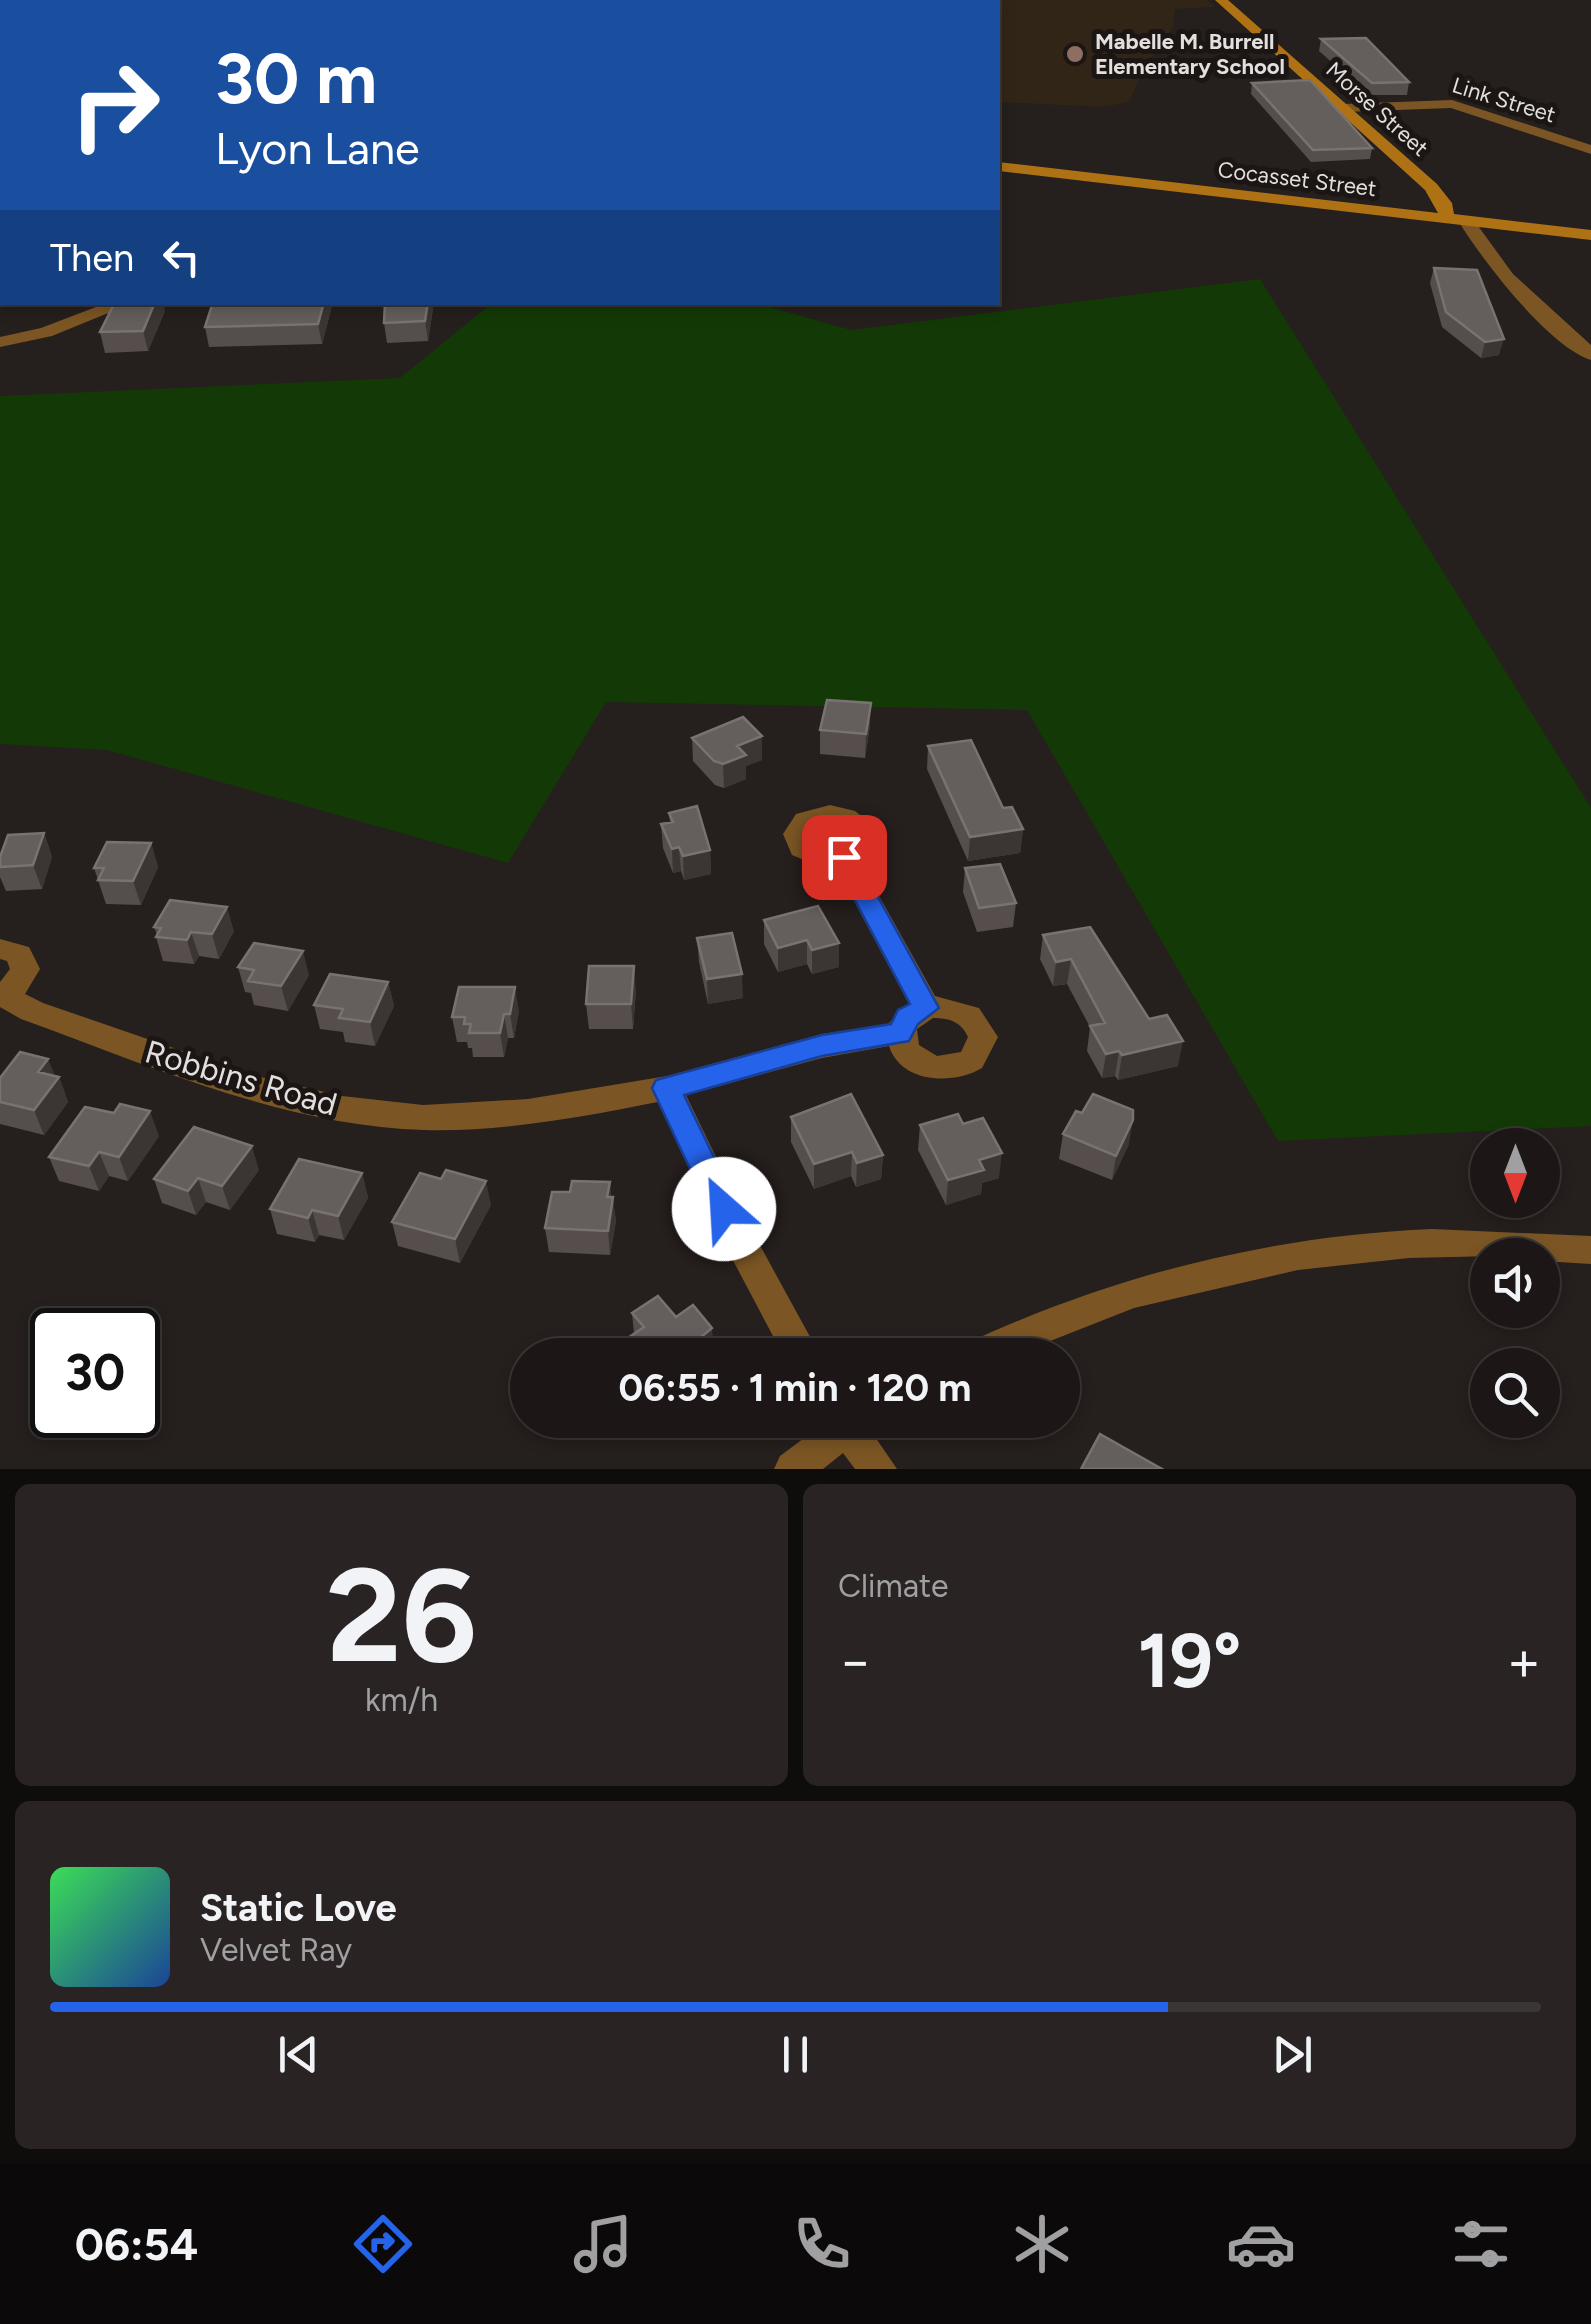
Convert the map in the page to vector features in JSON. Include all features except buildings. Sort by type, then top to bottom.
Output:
[{"type":"street","name":"Morse Street","points":[[1221,0],[1436,192],[1445,206],[1447,219]]},
{"type":"street","name":"Link Street","points":[[1343,108],[1452,104],[1591,150]]},
{"type":"street","name":"Cocasset Street","points":[[1000,168],[1591,235]]},
{"type":"street","points":[[1467,222],[1484,251],[1520,292],[1591,354]]},
{"type":"street","points":[[0,342],[46,332],[119,305]]},
{"type":"street","points":[[844,857],[926,1008]]},
{"type":"street","name":"Robbins Road","points":[[0,949],[19,954],[26,969],[2,995],[32,1012],[225,1079],[357,1111],[459,1117],[525,1113],[666,1088],[822,1046],[900,1034]]},
{"type":"street","points":[[948,1007],[975,1021],[982,1046],[972,1060],[953,1068],[930,1067],[904,1050],[900,1034],[908,1017],[926,1008],[948,1007]]},
{"type":"street","points":[[666,1088],[738,1239],[793,1338]]},
{"type":"street","points":[[1011,1338],[1105,1301],[1295,1255],[1410,1244],[1591,1250]]},
{"type":"street","points":[[794,1469],[830,1438]]},
{"type":"street","points":[[858,1438],[878,1469]]},
{"type":"shaded area","name":"Mabelle M. Burrell Elementary School","points":[[1000,0],[1207,0],[1215,7],[1175,9],[1173,28],[1146,64],[1129,102],[1103,107],[1000,102]]},
{"type":"green space","points":[[1260,279],[1591,808],[1591,1126],[1470,1128],[1470,1132],[1278,1141],[1027,710],[606,702],[508,863],[107,750],[0,744],[0,396],[400,378],[490,305],[762,305],[851,330]]},
{"type":"place","name":"Mabelle M. Burrell Elementary School","points":[[1075,54]]},
{"type":"route","points":[[724,1209],[666,1088],[822,1046],[900,1034],[908,1017],[926,1008],[844,857]]}]
